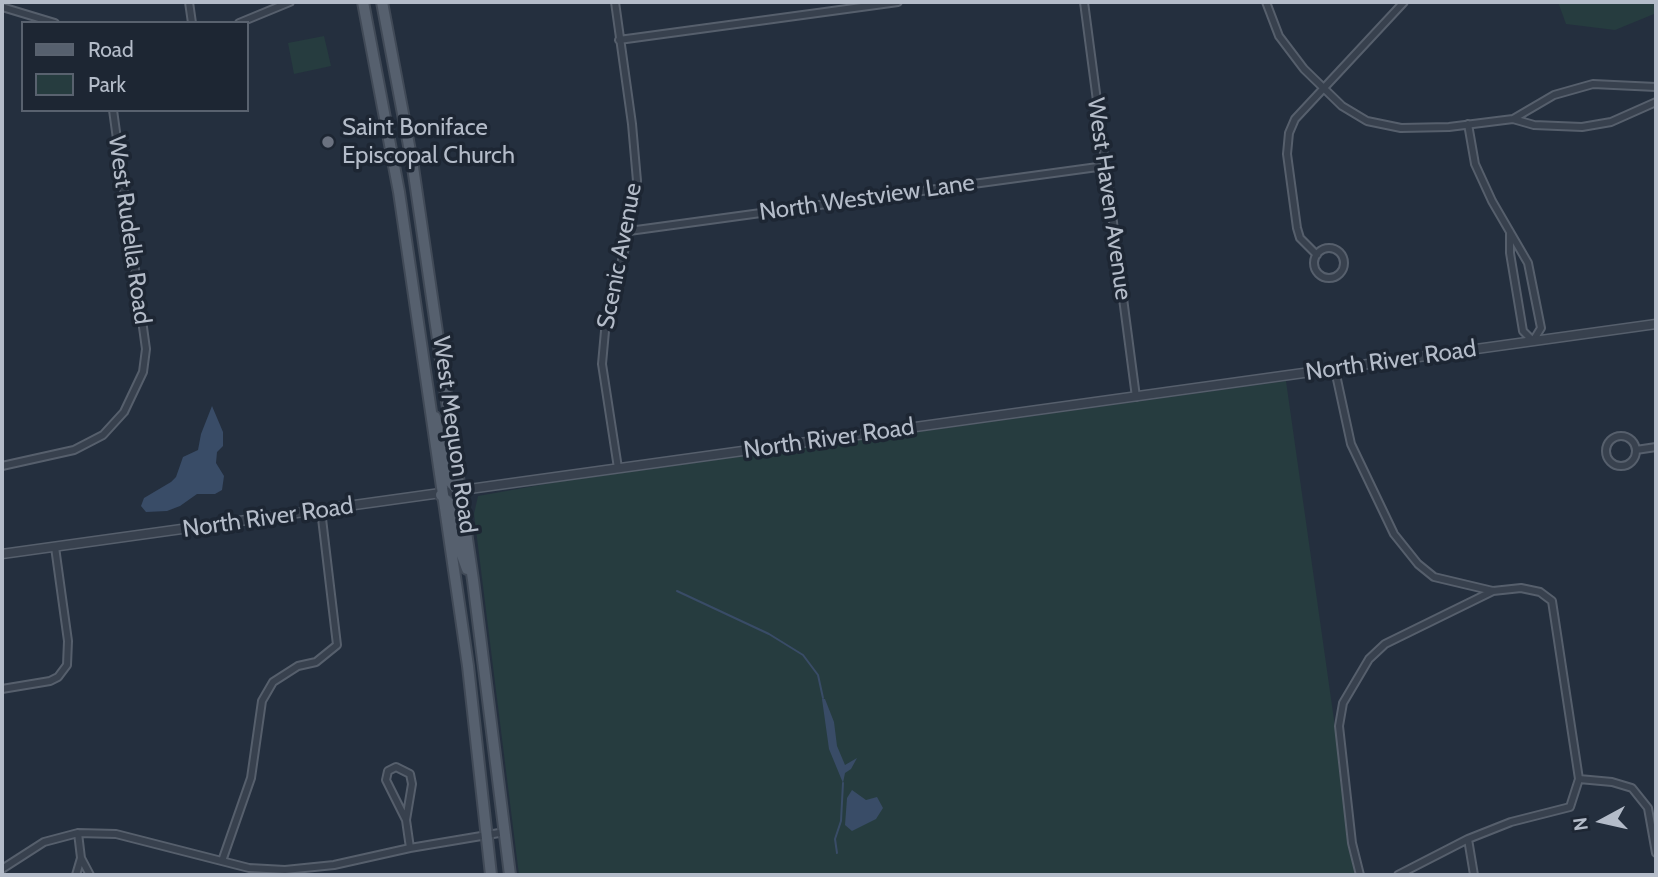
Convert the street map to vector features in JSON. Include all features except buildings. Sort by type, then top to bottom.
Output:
[{"type":"main road","name":"West Mequon Road","points":[[363,2],[397,175],[441,495],[468,666],[491,875]]},
{"type":"main road","name":"West Mequon Road","points":[[383,2],[413,167],[473,580],[510,875]]},
{"type":"main road","points":[[428,398],[441,433],[450,483],[459,492]]},
{"type":"main road","points":[[441,495],[452,506],[464,564],[473,580]]},
{"type":"street","points":[[189,2],[192,21]]},
{"type":"street","points":[[244,21],[290,2]]},
{"type":"street","name":"Scenic Avenue","points":[[615,2],[637,181],[629,231],[605,331],[602,364],[618,468]]},
{"type":"street","points":[[619,40],[898,2]]},
{"type":"street","name":"West Haven Avenue","points":[[1084,2],[1136,397]]},
{"type":"street","points":[[1266,2],[1279,36],[1323,89],[1342,106],[1367,121],[1401,128],[1513,119],[1534,125],[1582,127],[1611,122],[1656,102]]},
{"type":"street","points":[[1317,255],[1329,249],[1337,251],[1343,258],[1341,272],[1333,278],[1323,277],[1316,270],[1317,255],[1300,238],[1287,154],[1289,133],[1295,119],[1404,2]]},
{"type":"street","points":[[2,7],[48,21]]},
{"type":"street","points":[[1513,119],[1566,90],[1608,83],[1656,87]]},
{"type":"street","name":"West Rudella Road","points":[[2,466],[74,450],[103,435],[124,412],[135,393],[146,349],[113,112]]},
{"type":"street","points":[[1468,124],[1475,164],[1528,264],[1541,328],[1533,341],[1523,331],[1510,253],[1510,232]]},
{"type":"street","name":"North Westview Lane","points":[[629,231],[1105,166]]},
{"type":"street","name":"North River Road","points":[[2,554],[1656,324]]},
{"type":"street","points":[[1335,370],[1358,458],[1394,534],[1418,564],[1434,577],[1493,591],[1521,588],[1540,592],[1552,601],[1579,779],[1570,807],[1511,822],[1468,839],[1398,875]]},
{"type":"street","points":[[1617,437],[1631,441],[1636,450],[1630,463],[1622,467],[1609,461],[1605,452],[1608,443],[1617,437]]},
{"type":"street","points":[[1636,450],[1656,447]]},
{"type":"street","points":[[222,861],[251,778],[262,701],[273,682],[298,666],[328,656],[337,645],[321,510]]},
{"type":"street","points":[[2,689],[50,681],[58,677],[67,665],[68,641],[55,547]]},
{"type":"street","points":[[1360,875],[1356,870],[1352,843],[1339,726],[1343,703],[1369,659],[1385,644],[1493,591]]},
{"type":"street","points":[[406,820],[386,780],[388,771],[396,767],[410,774],[412,784],[406,820],[410,848]]},
{"type":"street","points":[[1579,779],[1612,782],[1632,788],[1648,808],[1656,853]]},
{"type":"street","points":[[2,869],[44,842],[78,833],[116,834],[249,868],[285,870],[334,865],[410,848],[505,832]]},
{"type":"street","points":[[78,833],[81,858],[90,875]]},
{"type":"street","points":[[1468,839],[1474,875]]},
{"type":"street","points":[[76,875],[81,858]]},
{"type":"green space","points":[[1558,2],[1656,2],[1656,8],[1654,14],[1615,30],[1566,24]]},
{"type":"green space","points":[[324,36],[331,66],[294,74],[288,43]]},
{"type":"green space","points":[[1286,381],[1356,875],[519,875],[474,514],[478,496],[557,482]]},
{"type":"water","points":[[212,406],[223,432],[223,446],[217,452],[216,463],[224,476],[222,490],[215,494],[197,494],[167,511],[146,512],[141,506],[144,498],[171,482],[176,477],[183,457],[198,450]]},
{"type":"water","points":[[822,699],[825,699],[834,722],[837,746],[845,765],[857,758],[851,769],[845,773],[843,783],[829,749]]},
{"type":"water","points":[[852,790],[866,800],[877,797],[883,808],[876,819],[852,831],[845,825],[847,798]]},
{"type":"waterway","points":[[677,591],[769,634],[803,655],[818,675],[823,698]]},
{"type":"waterway","points":[[837,853],[835,839],[841,821],[843,783]]},
{"type":"place","name":"Saint Boniface Episcopal Church","points":[[328,142]]}]
